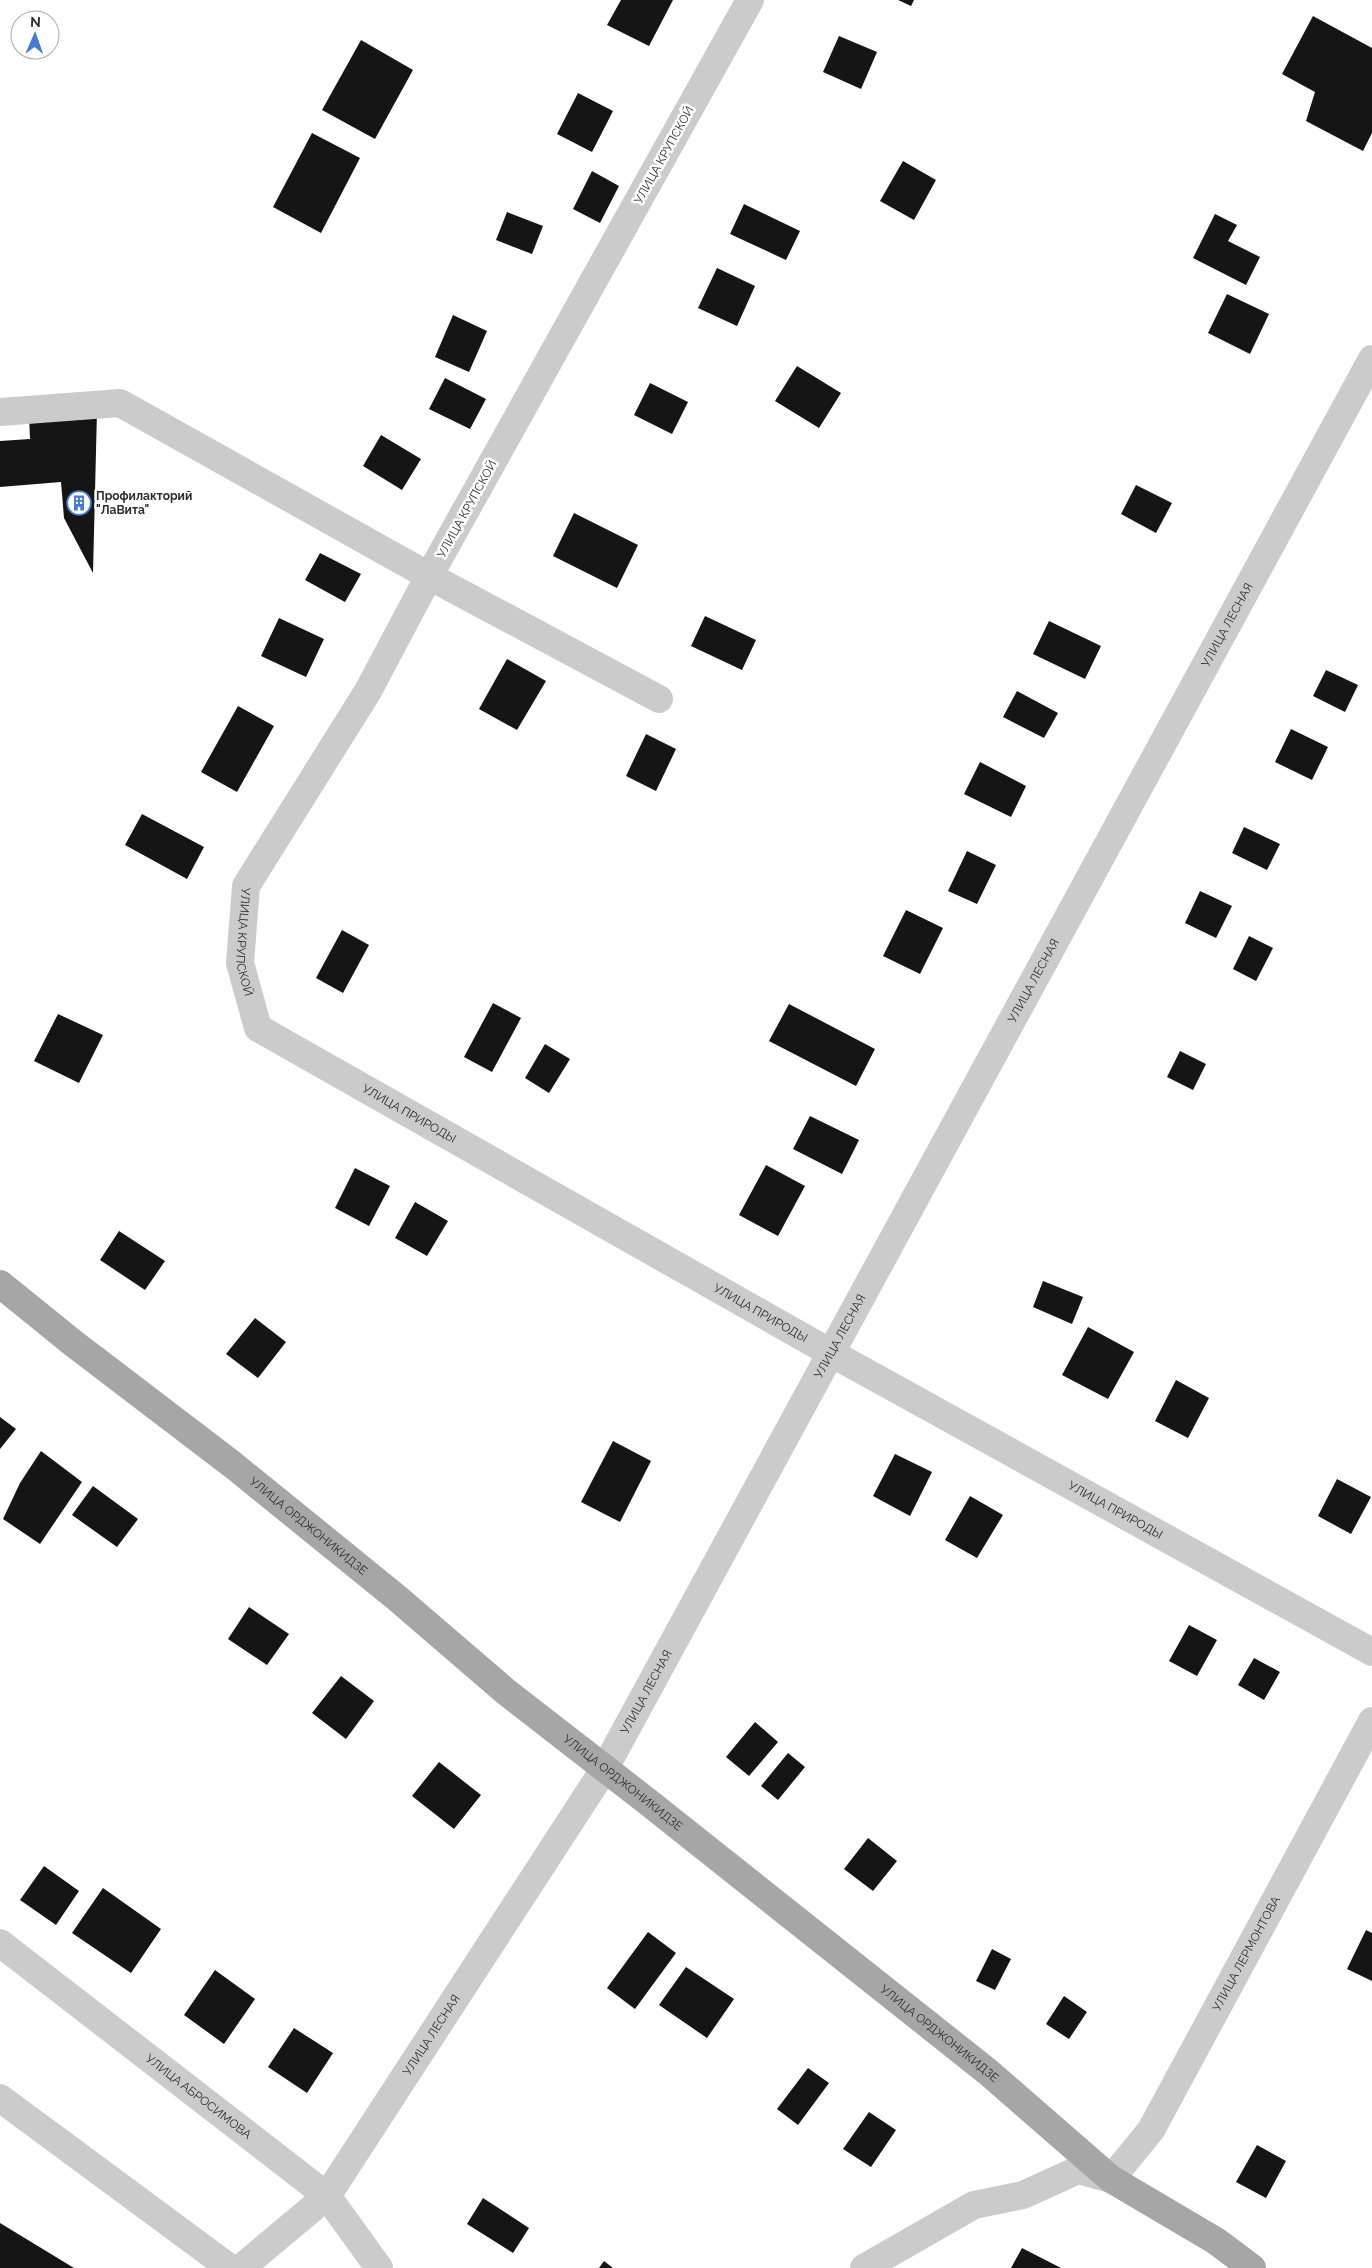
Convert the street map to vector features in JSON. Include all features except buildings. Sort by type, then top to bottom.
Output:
[{"type":"main road","name":"УЛИЦА ОРДЖОНИКИДЗЕ","points":[[0,1284],[73,1344],[233,1465],[397,1598],[505,1691],[988,2072],[1111,2179],[1216,2241],[1252,2268]]},
{"type":"street","name":"УЛИЦА КРУПСКОЙ","points":[[258,1028],[240,963],[246,886],[368,691],[429,576],[750,0]]},
{"type":"street","name":"УЛИЦА ЛЕСНАЯ","points":[[241,2268],[328,2196],[605,1768],[1372,359]]},
{"type":"street","points":[[0,412],[120,403],[429,576],[659,699]]},
{"type":"street","name":"УЛИЦА ПРИРОДЫ","points":[[258,1028],[831,1353],[1372,1652]]},
{"type":"street","name":"УЛИЦА ЛЕРМОНТОВА","points":[[1111,2179],[1151,2130],[1372,1721]]},
{"type":"street","name":"УЛИЦА АБРОСИМОВА","points":[[0,1943],[328,2196],[379,2268]]},
{"type":"street","points":[[0,2098],[230,2268]]},
{"type":"street","points":[[864,2268],[974,2205],[1023,2195],[1078,2170],[1111,2179]]},
{"type":"place","name":"Профилакторий \"ЛаВита\"","points":[[79,503]]}]
